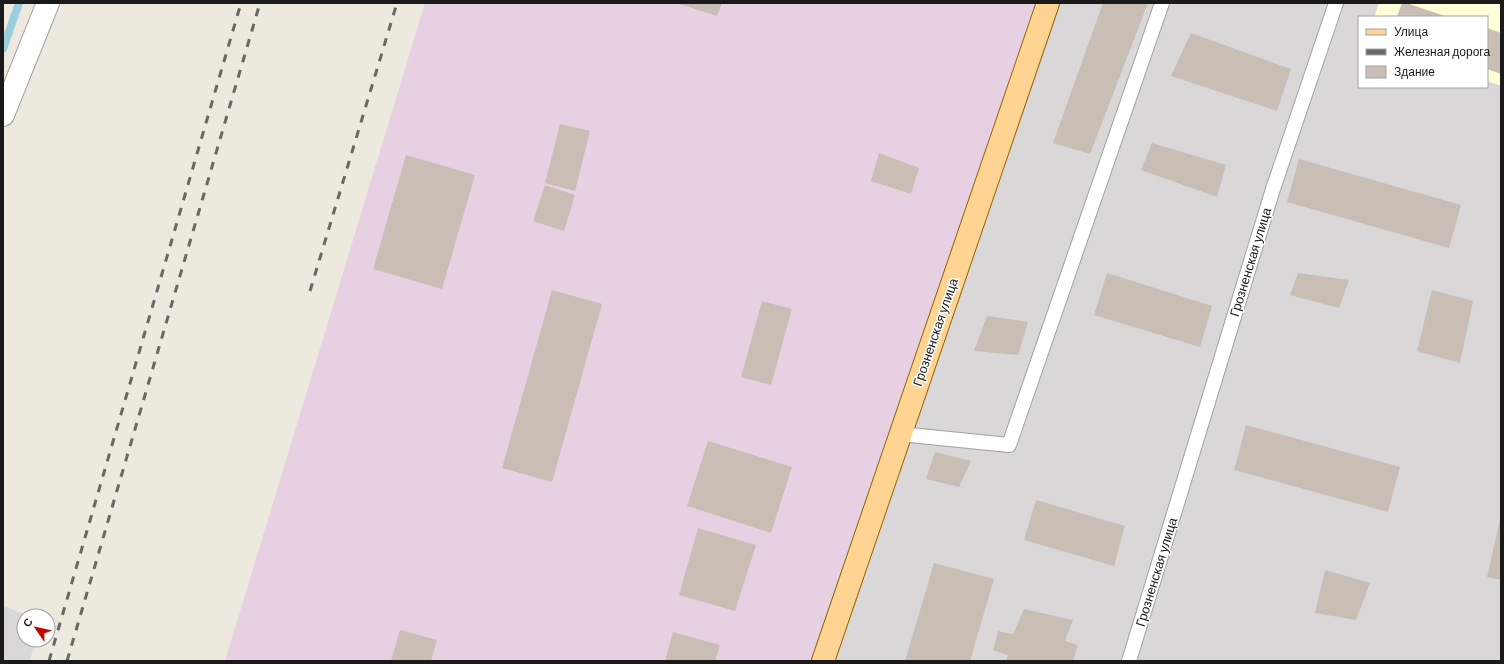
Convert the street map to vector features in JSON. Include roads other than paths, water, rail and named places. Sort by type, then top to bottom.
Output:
[{"type":"main road","name":"Грозненская улица","points":[[822,661],[1048,3]]},
{"type":"street","points":[[3,115],[48,3]]},
{"type":"lane","points":[[900,434],[1010,445],[1162,3]]},
{"type":"lane","name":"Грозненская улица","points":[[1129,661],[1272,189],[1336,3]]},
{"type":"waterway","points":[[3,49],[19,3]]},
{"type":"railway","points":[[49,661],[241,3]]},
{"type":"railway","points":[[67,661],[260,3]]},
{"type":"railway","points":[[310,291],[397,3]]}]
